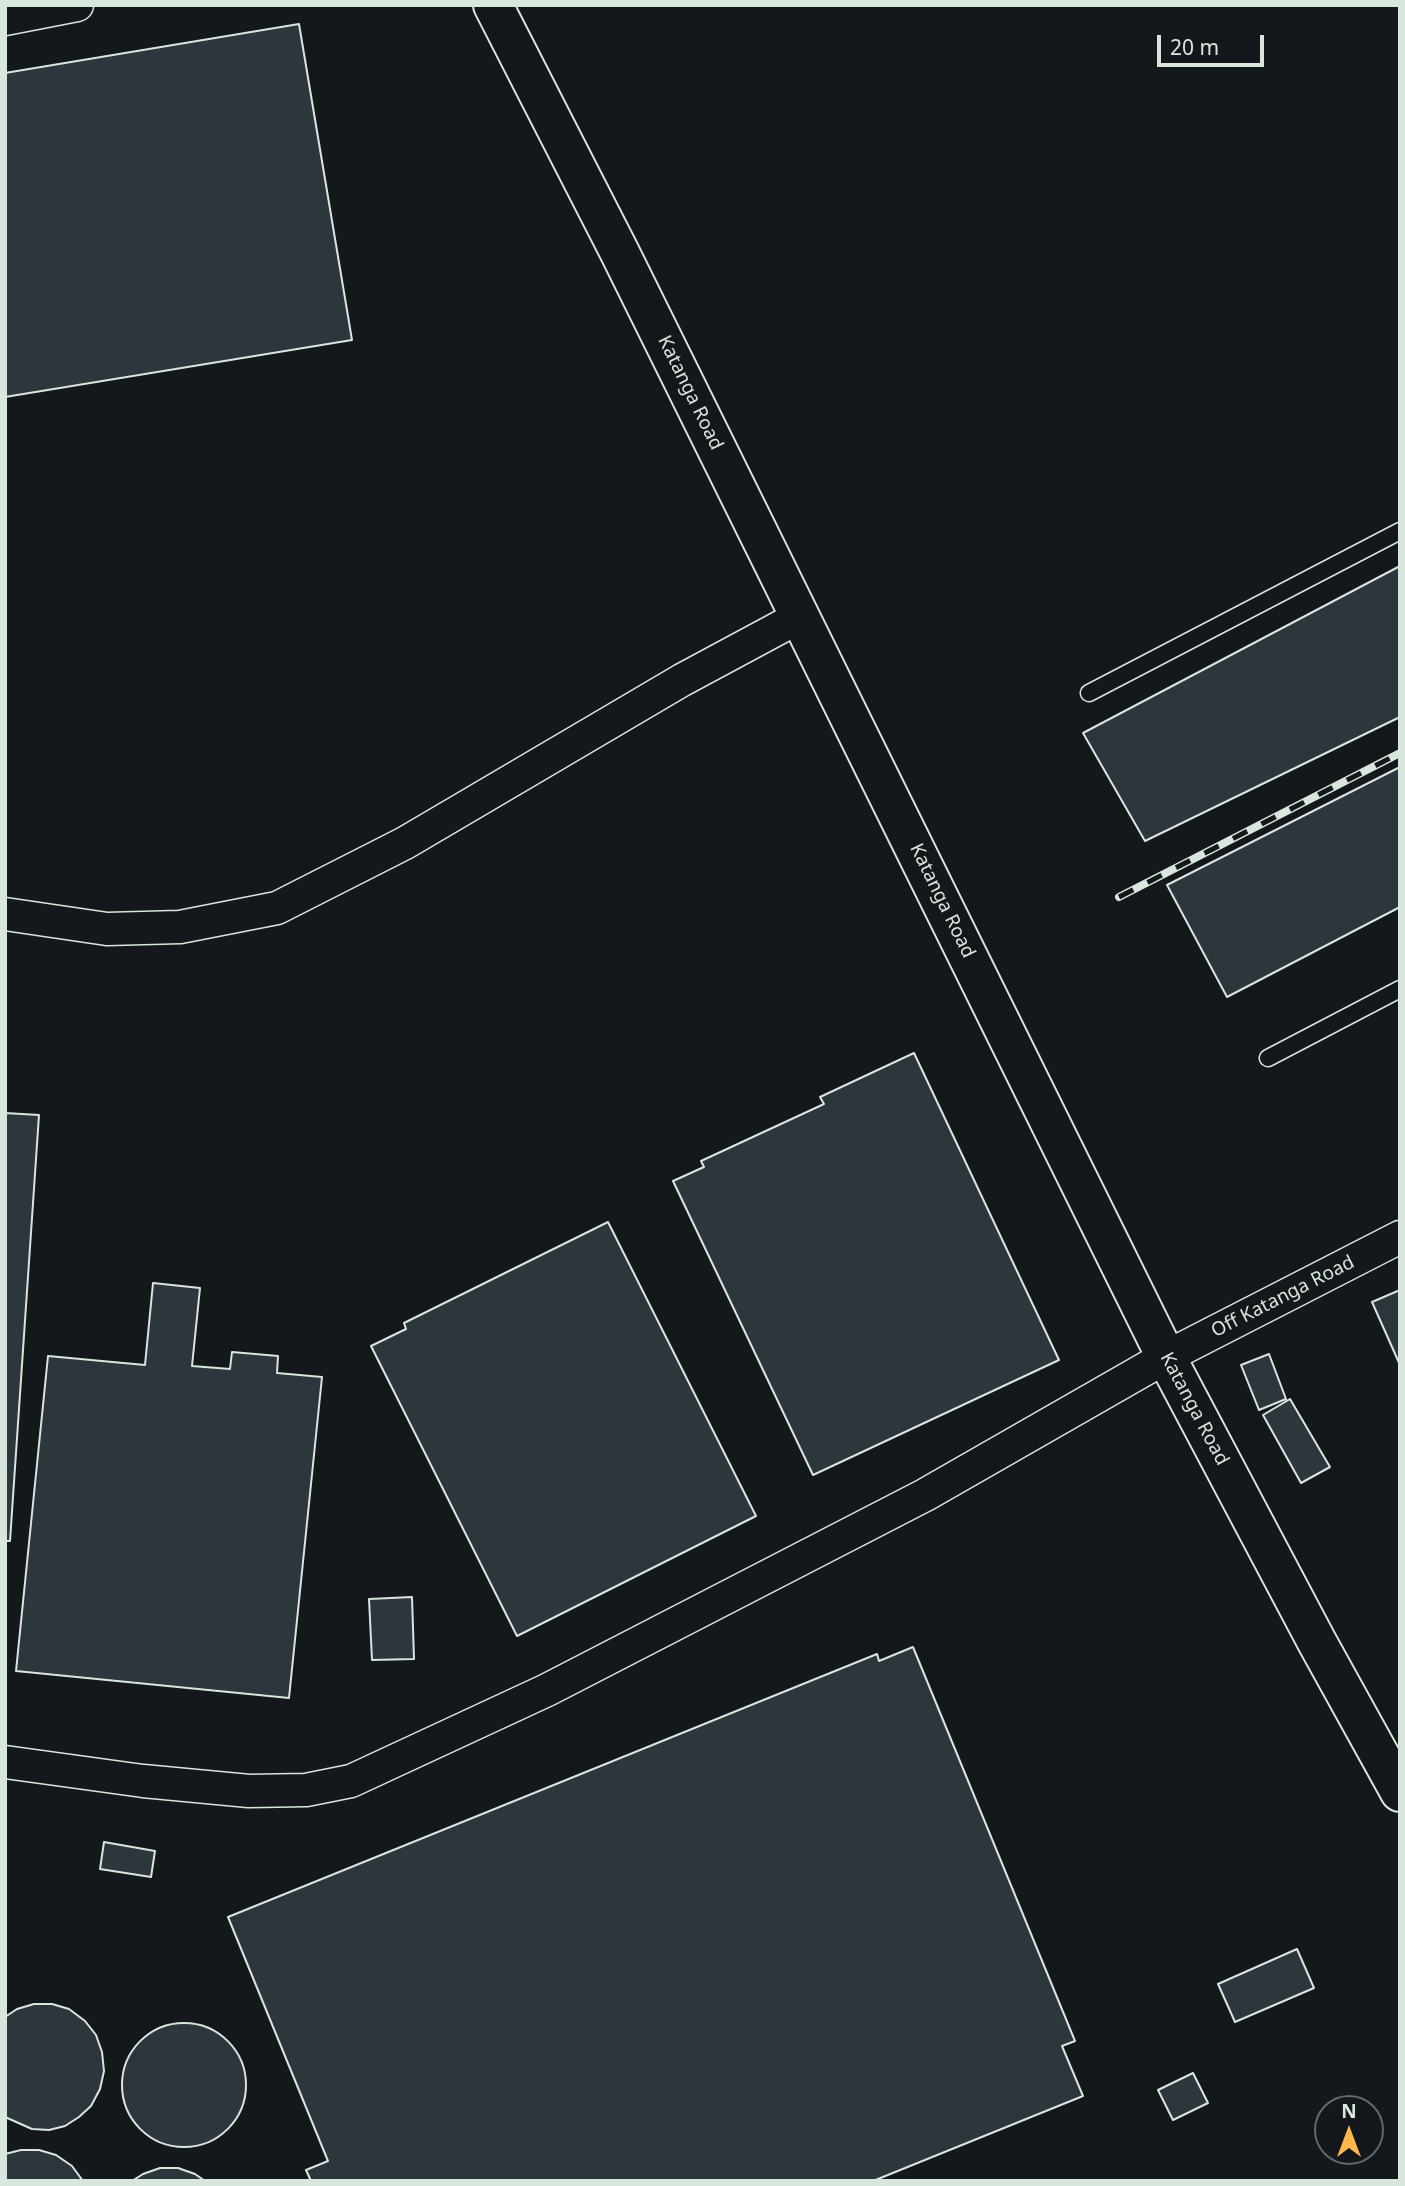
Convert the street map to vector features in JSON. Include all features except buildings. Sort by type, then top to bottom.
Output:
[{"type":"street","points":[[5,19],[77,5]]},
{"type":"street","name":"Katanga Road","points":[[493,5],[627,265],[1166,1357],[1400,1792]]},
{"type":"street","points":[[5,914],[107,929],[180,927],[277,908],[405,843],[682,680],[801,616]]},
{"type":"street","name":"Off Katanga Road","points":[[5,1762],[143,1781],[249,1791],[306,1790],[351,1781],[547,1690],[913,1501],[1166,1357],[1400,1237]]},
{"type":"lane","points":[[1089,693],[1400,531]]},
{"type":"lane","points":[[1268,1058],[1400,989]]},
{"type":"railway","points":[[1119,897],[1400,753]]}]
